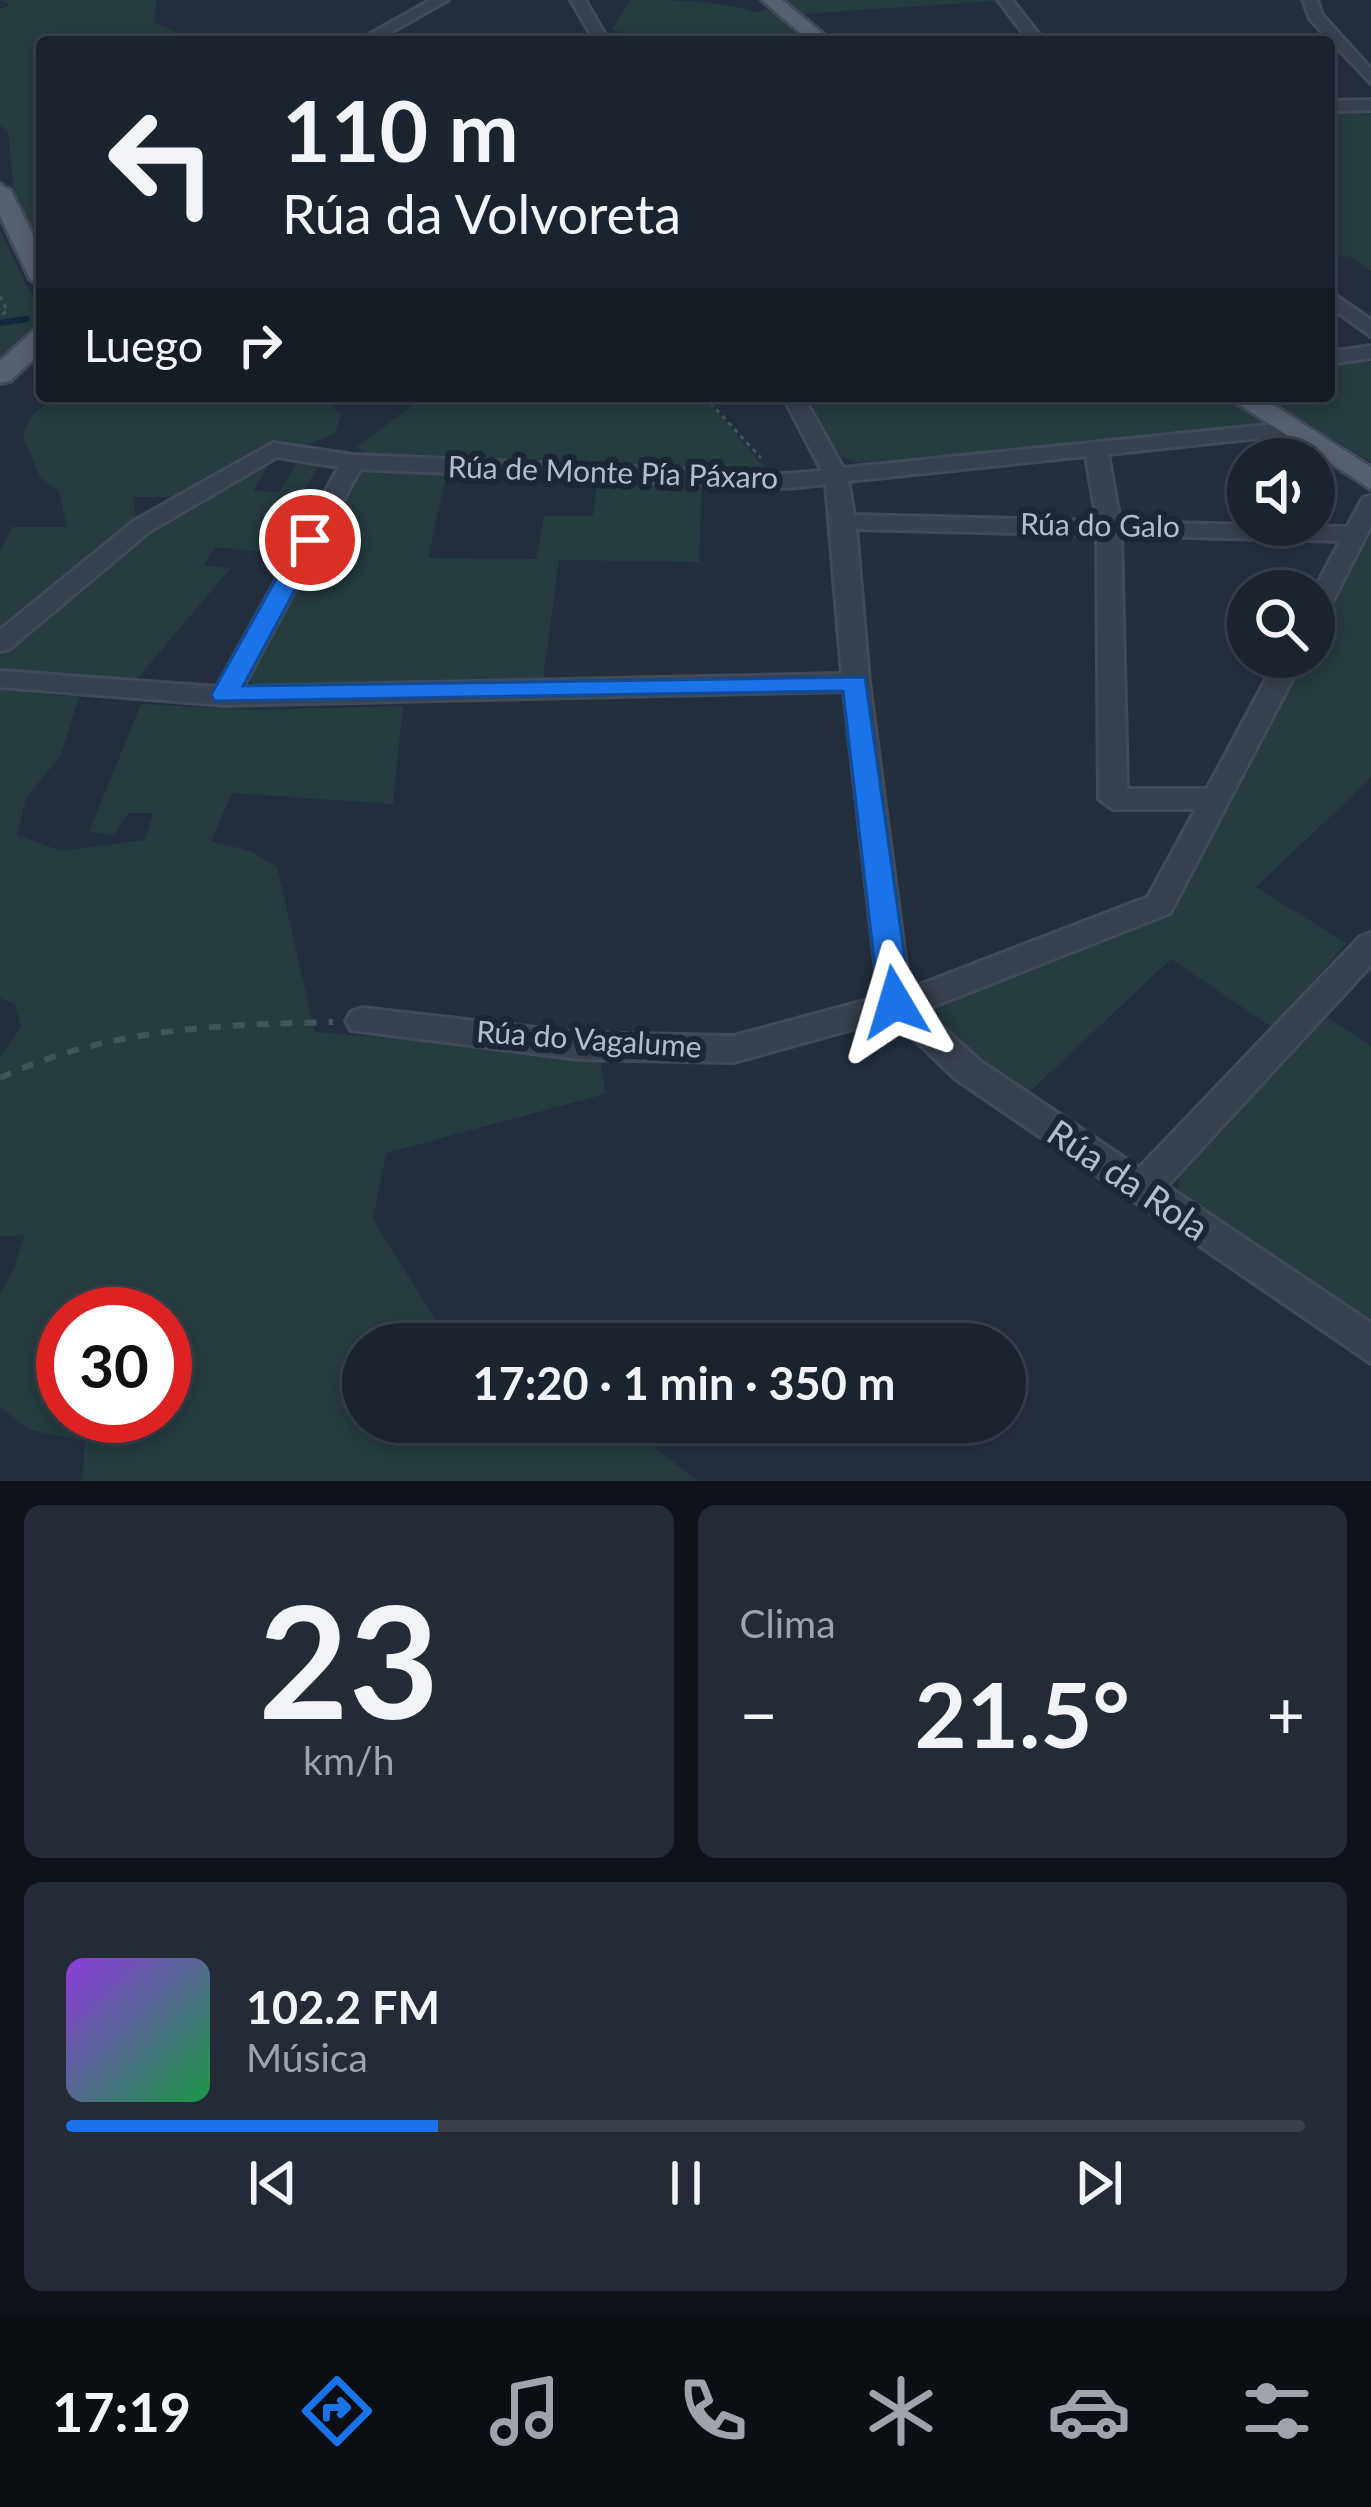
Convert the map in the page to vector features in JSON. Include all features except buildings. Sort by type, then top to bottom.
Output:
[{"type":"main road","points":[[772,0],[816,36]]},
{"type":"main road","points":[[0,190],[36,267]]},
{"type":"main road","points":[[0,375],[36,342]]},
{"type":"main road","points":[[1248,402],[1371,480]]},
{"type":"street","points":[[374,36],[441,0]]},
{"type":"street","points":[[578,0],[599,36]]},
{"type":"street","points":[[1005,0],[1033,36]]},
{"type":"street","points":[[1310,0],[1315,16],[1333,36]]},
{"type":"street","points":[[1335,38],[1371,78]]},
{"type":"street","points":[[1335,106],[1371,105]]},
{"type":"street","points":[[1335,302],[1371,331]]},
{"type":"street","points":[[1335,357],[1371,352]]},
{"type":"street","points":[[796,402],[836,476],[844,522],[856,682],[895,1002]]},
{"type":"street","name":"Rúa de Monte Pía Páxaro","points":[[0,643],[142,526],[273,450],[352,462],[787,481],[1286,429]]},
{"type":"street","points":[[1096,448],[1109,526],[1113,800],[1215,800]]},
{"type":"street","points":[[225,695],[352,462]]},
{"type":"street","points":[[1335,574],[1371,503]]},
{"type":"street","name":"Rúa do Galo","points":[[844,522],[1356,534]]},
{"type":"street","name":"Rúa do Vagalume","points":[[362,1021],[580,1046],[734,1048],[943,992],[1159,905],[1280,678]]},
{"type":"street","points":[[0,679],[225,695],[856,682]]},
{"type":"street","points":[[1142,1189],[1371,945]]},
{"type":"street","name":"Rúa da Rola","points":[[895,1002],[968,1070],[1371,1345]]},
{"type":"path","points":[[0,296],[7,310],[0,316]]},
{"type":"path","points":[[709,402],[745,444],[787,481]]},
{"type":"path","points":[[0,1078],[38,1057],[135,1031],[362,1021]]},
{"type":"green space","points":[[0,0],[157,0],[154,22],[184,36],[36,36],[36,240],[15,200],[8,131],[0,125],[0,9],[10,5]]},
{"type":"green space","points":[[631,0],[678,1],[753,12],[775,8],[808,36],[640,36],[611,30]]},
{"type":"green space","points":[[786,0],[995,0],[995,1],[802,14]]},
{"type":"green space","points":[[1371,109],[1371,271],[1349,256],[1335,257],[1335,110]]},
{"type":"green space","points":[[0,230],[36,305],[36,321],[26,340],[0,360]]},
{"type":"green space","points":[[1371,356],[1371,462],[1273,402],[1335,402],[1335,362]]},
{"type":"green space","points":[[48,402],[339,402],[331,405],[341,416],[334,434],[173,497],[134,497],[136,528],[0,635],[0,553],[12,527],[67,527],[59,491],[40,477],[23,437],[30,417]]},
{"type":"green space","points":[[416,402],[709,402],[769,473],[370,458],[357,447]]},
{"type":"green space","points":[[810,402],[1234,402],[1266,427],[857,463],[838,455]]},
{"type":"green space","points":[[272,459],[253,491],[279,492],[297,463],[318,466],[303,493],[310,494],[303,508],[317,510],[293,555],[215,547],[204,565],[231,568],[136,680],[0,672],[0,652],[158,520]]},
{"type":"green space","points":[[362,470],[447,473],[428,558],[536,559],[544,516],[593,516],[597,481],[702,485],[699,562],[559,560],[543,679],[266,691],[251,686],[248,671]]},
{"type":"green space","points":[[1371,519],[1371,778],[1256,887],[1346,943],[1273,1028],[1171,959],[1024,1097],[933,1030],[930,1011],[1171,906],[1254,758],[1291,678],[1335,678],[1335,590]]},
{"type":"green space","points":[[0,690],[79,697],[61,755],[26,798],[17,835],[61,851],[145,840],[153,813],[128,813],[114,835],[89,832],[141,704],[261,710],[403,706],[393,804],[232,793],[211,841],[253,852],[277,867],[315,1032],[600,1055],[605,1094],[386,1153],[373,1219],[437,1323],[342,1323],[342,1443],[649,1443],[698,1481],[82,1481],[85,1443],[192,1443],[192,1287],[36,1287],[36,1431],[0,1407],[0,1293],[14,1269],[24,1235],[0,1237],[0,1057],[21,1027],[15,1004],[0,998]]},
{"type":"green space","points":[[1320,1013],[1371,1046],[1371,1326],[1178,1196],[1180,1161]]},
{"type":"waterway","points":[[0,323],[27,319]]},
{"type":"route","points":[[310,540],[225,695],[856,682],[895,1002]]}]
